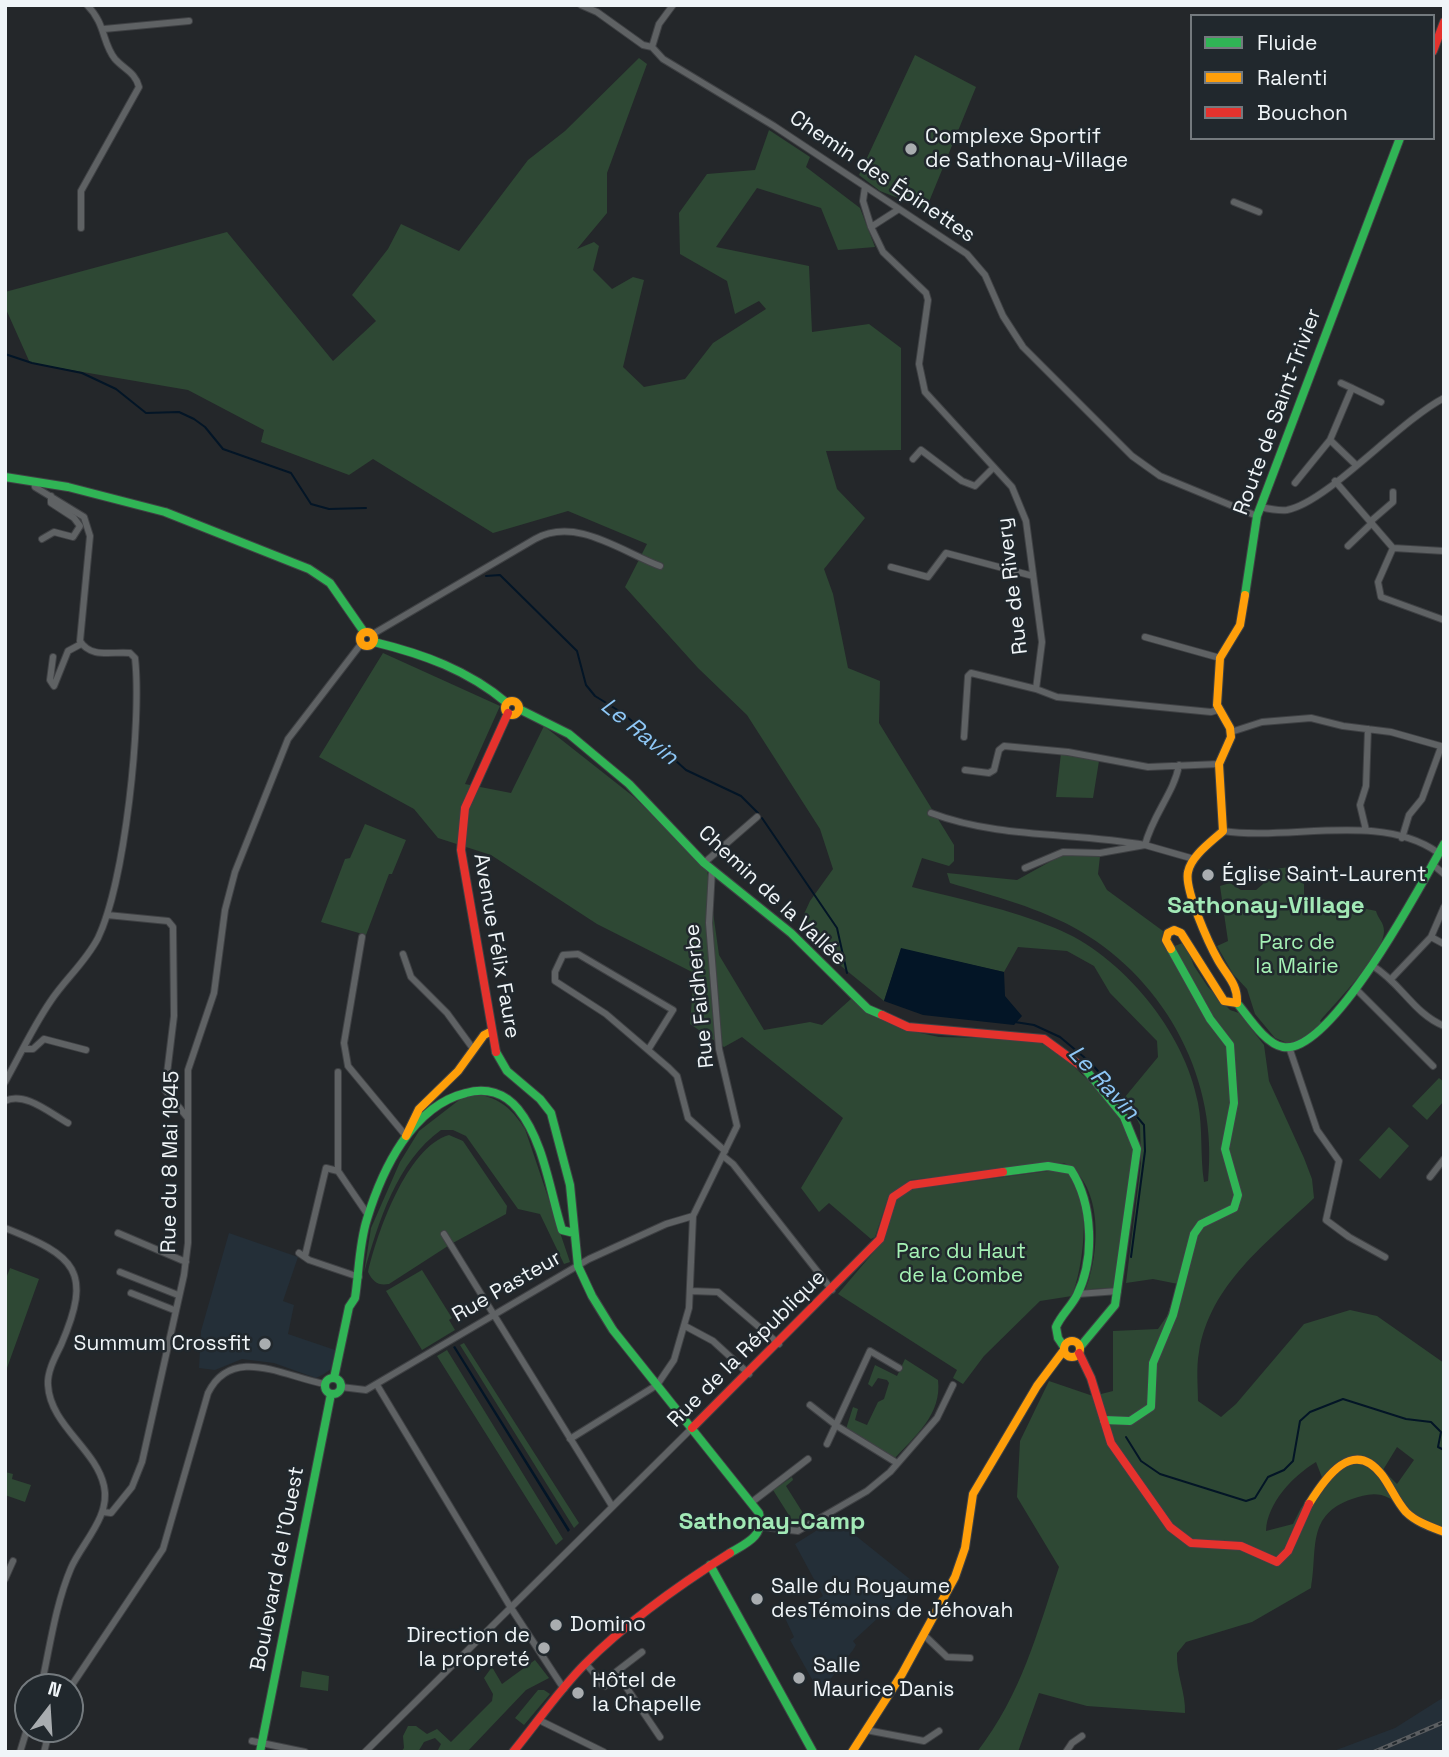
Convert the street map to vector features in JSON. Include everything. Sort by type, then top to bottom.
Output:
[{"type":"street","points":[[81,228],[81,191],[139,88],[136,76],[114,57],[99,17],[87,5]]},
{"type":"street","name":"Chemin des Épinettes","points":[[581,5],[597,12],[643,45],[652,47],[663,59],[774,126],[976,263],[1023,347],[1132,456],[1160,476],[1257,516]]},
{"type":"street","points":[[652,47],[659,24],[673,5]]},
{"type":"street","points":[[104,30],[189,21]]},
{"type":"street","points":[[1435,46],[1444,22]]},
{"type":"street","name":"Route de Saint-Trivier","points":[[1218,710],[1220,658],[1240,625],[1257,516],[1399,140]]},
{"type":"street","name":"Rue de Rivery","points":[[865,187],[863,201],[883,252],[926,293],[928,300],[919,364],[925,392],[1020,501],[1026,521],[1041,642],[1036,689]]},
{"type":"street","points":[[1234,202],[1259,212]]},
{"type":"street","points":[[871,227],[899,209]]},
{"type":"street","points":[[1341,383],[1381,402]]},
{"type":"street","points":[[1295,483],[1330,440],[1352,388]]},
{"type":"street","points":[[1260,507],[1287,510],[1313,499],[1398,428],[1444,398]]},
{"type":"street","points":[[1330,440],[1355,464]]},
{"type":"street","points":[[913,459],[921,450],[962,481],[975,486],[993,468]]},
{"type":"street","points":[[5,477],[165,512],[309,569],[330,583],[370,636],[444,663],[477,679],[507,703],[508,713],[515,714],[519,709]]},
{"type":"street","points":[[1335,481],[1393,548],[1444,551]]},
{"type":"street","points":[[34,482],[36,487],[84,517],[88,525],[81,644]]},
{"type":"street","points":[[1348,546],[1393,502],[1393,492]]},
{"type":"street","points":[[42,539],[54,532],[73,537],[80,526],[74,518],[51,503],[51,496]]},
{"type":"street","points":[[362,644],[368,646],[370,636],[488,566],[551,533],[583,534],[660,566]]},
{"type":"street","points":[[1393,548],[1378,582],[1381,597],[1444,620]]},
{"type":"street","points":[[891,567],[928,577],[946,553],[1033,576]]},
{"type":"street","points":[[1145,637],[1220,658]]},
{"type":"street","points":[[53,657],[50,680],[54,685],[68,651],[81,644]]},
{"type":"street","points":[[5,1082],[51,1000],[88,956],[107,915],[127,812],[134,734],[136,667],[130,653],[105,654],[81,644]]},
{"type":"street","name":"Rue du 8 Mai 1945","points":[[44,1673],[64,1588],[78,1554],[103,1512],[111,1513],[126,1497],[142,1462],[186,1262],[188,1070],[215,993],[225,910],[242,850],[296,725],[362,644]]},
{"type":"street","points":[[964,737],[968,676],[971,673],[1057,697],[1211,712],[1218,710],[1231,732],[1227,749],[1219,764],[1223,831]]},
{"type":"street","name":"Chemin de la Vallée","points":[[507,703],[515,701],[519,709],[569,734],[629,784],[704,863],[791,933],[868,1009],[908,1027],[1044,1039],[1058,1046],[1097,1082],[1124,1113],[1134,1132],[1137,1149],[1118,1293]]},
{"type":"street","name":"Avenue Félix Faure","points":[[508,713],[465,808],[461,850],[490,1032],[499,1061],[551,1113],[564,1154],[578,1266],[613,1330],[752,1502],[762,1516],[762,1527]]},
{"type":"street","points":[[1231,732],[1262,722],[1295,718],[1391,732],[1442,747],[1422,799],[1409,815],[1402,838]]},
{"type":"street","points":[[1367,830],[1360,805],[1366,786],[1368,729]]},
{"type":"street","points":[[965,770],[989,773],[994,770],[999,750],[1004,746],[1068,752],[1148,766],[1219,764]]},
{"type":"street","points":[[1145,845],[1161,802],[1176,783],[1179,765]]},
{"type":"street","points":[[932,813],[1019,834],[1045,833],[1145,845],[1194,859]]},
{"type":"street","points":[[704,863],[757,817]]},
{"type":"street","points":[[1437,852],[1402,838],[1367,830],[1295,834],[1223,831],[1194,859],[1187,874],[1194,906],[1218,961],[1238,989],[1237,1003],[1271,1041],[1289,1047],[1308,1041],[1355,988],[1373,966],[1444,844]]},
{"type":"street","points":[[1025,868],[1063,852],[1100,853],[1145,845]]},
{"type":"street","points":[[1432,864],[1444,874]]},
{"type":"street","name":"Rue Faidherbe","points":[[693,1216],[735,1132],[737,1118],[719,1049],[709,923],[712,870]]},
{"type":"street","points":[[1392,978],[1431,937],[1444,907]]},
{"type":"street","points":[[107,915],[168,921],[173,926],[175,991],[165,1090],[187,1117]]},
{"type":"street","points":[[1104,1420],[1118,1423],[1133,1420],[1151,1406],[1153,1363],[1172,1315],[1194,1234],[1201,1224],[1234,1208],[1238,1195],[1225,1149],[1234,1103],[1232,1054],[1225,1036],[1210,1018],[1167,944],[1168,933],[1174,930],[1181,933],[1224,1001],[1228,1004],[1237,1003]]},
{"type":"street","points":[[362,937],[344,1043],[348,1066],[406,1136]]},
{"type":"street","points":[[1431,937],[1444,944]]},
{"type":"street","points":[[402,954],[411,977],[447,1013],[474,1050]]},
{"type":"street","points":[[648,1050],[673,1010],[578,954],[563,955],[555,972],[555,981],[606,1014],[677,1076],[688,1118],[733,1164],[832,1290]]},
{"type":"street","points":[[1373,966],[1392,978],[1425,1017],[1444,1026]]},
{"type":"street","points":[[1355,988],[1433,1066]]},
{"type":"street","points":[[80,1673],[163,1549],[208,1394],[218,1378],[236,1367],[253,1365],[300,1380],[325,1384],[334,1378],[359,1277],[368,1215],[412,1118],[474,1050],[484,1035],[490,1032]]},
{"type":"street","points":[[23,1049],[33,1049],[44,1039],[86,1050]]},
{"type":"street","points":[[1289,1047],[1317,1130],[1339,1161],[1326,1220],[1349,1237],[1385,1257]]},
{"type":"street","points":[[338,1072],[338,1171],[368,1215]]},
{"type":"street","points":[[406,1136],[428,1115],[459,1093],[485,1089],[508,1100],[519,1110],[531,1133],[562,1230],[574,1233]]},
{"type":"street","points":[[5,1101],[13,1097],[27,1101],[68,1123]]},
{"type":"street","points":[[412,1118],[414,1130]]},
{"type":"street","points":[[1430,1177],[1444,1159]]},
{"type":"street","name":"Rue de la République","points":[[365,1752],[832,1290],[880,1239],[892,1197],[901,1189],[924,1182],[1048,1166],[1071,1170],[1083,1188],[1088,1260],[1078,1294],[1065,1314],[1059,1331],[1071,1349]]},
{"type":"street","points":[[338,1171],[326,1168],[302,1254],[359,1277]]},
{"type":"street","points":[[570,1439],[657,1385],[674,1360],[685,1326],[690,1290],[693,1216]]},
{"type":"street","name":"Rue Pasteur","points":[[341,1387],[366,1390],[377,1385],[578,1266],[666,1224],[693,1216]]},
{"type":"street","points":[[5,1228],[57,1252],[67,1260],[77,1283],[79,1295],[74,1315],[47,1383],[54,1408],[102,1477],[105,1492],[103,1512]]},
{"type":"street","points":[[118,1233],[186,1262]]},
{"type":"street","points":[[444,1234],[612,1506]]},
{"type":"street","points":[[120,1272],[178,1295]]},
{"type":"street","points":[[690,1290],[718,1292],[779,1344]]},
{"type":"street","points":[[131,1293],[174,1310]]},
{"type":"street","points":[[852,1752],[924,1635],[962,1561],[973,1494],[1037,1386],[1054,1364],[1109,1314],[1118,1293],[1078,1294]]},
{"type":"street","points":[[685,1326],[713,1341],[749,1374]]},
{"type":"street","points":[[1071,1349],[1086,1370],[1111,1443],[1170,1527],[1191,1543],[1241,1546],[1277,1563],[1288,1552],[1304,1511],[1340,1464],[1349,1460],[1370,1463],[1379,1470],[1412,1517],[1444,1532]]},
{"type":"street","points":[[827,1444],[870,1351],[899,1368]]},
{"type":"street","points":[[325,1384],[325,1390],[331,1394],[338,1392],[341,1387],[334,1378]]},
{"type":"street","points":[[377,1385],[511,1608],[564,1689]]},
{"type":"street","points":[[513,1752],[586,1664],[670,1593],[754,1539],[762,1527],[799,1531],[867,1490],[897,1463],[937,1418],[953,1385]]},
{"type":"street","name":"Boulevard de l'Ouest","points":[[261,1747],[331,1394]]},
{"type":"street","points":[[810,1405],[837,1426],[897,1463]]},
{"type":"street","points":[[752,1502],[807,1459]]},
{"type":"street","points":[[5,1579],[13,1561]]},
{"type":"street","points":[[710,1565],[813,1752]]},
{"type":"street","points":[[924,1635],[947,1657],[970,1658]]},
{"type":"street","points":[[586,1664],[604,1685],[616,1672],[642,1653]]},
{"type":"street","points":[[616,1672],[660,1737]]},
{"type":"street","points":[[540,1720],[604,1752]]},
{"type":"street","points":[[866,1730],[924,1741],[939,1731]]},
{"type":"street","points":[[1066,1752],[1072,1743],[1082,1736]]},
{"type":"street","points":[[252,1741],[261,1747],[305,1752]]},
{"type":"shaded area","points":[[229,1233],[298,1257],[283,1301],[294,1305],[288,1334],[335,1350],[331,1369],[324,1374],[316,1378],[274,1363],[242,1359],[215,1370],[199,1368],[201,1331]]},
{"type":"shaded area","points":[[835,1519],[911,1580],[906,1604],[878,1618],[853,1641],[856,1645],[853,1650],[829,1681],[818,1690],[790,1640],[794,1637],[785,1618],[823,1596],[795,1544]]},
{"type":"shaded area","points":[[1444,1697],[1444,1752],[1331,1752],[1395,1728]]},
{"type":"green space","name":"Complexe Sportif de Sathonay-Village","points":[[915,55],[976,87],[926,209],[880,191],[859,175]]},
{"type":"green space","points":[[639,58],[647,64],[607,173],[607,213],[577,249],[594,242],[599,246],[593,270],[612,289],[633,277],[644,280],[623,367],[644,387],[685,379],[713,343],[766,309],[759,301],[735,314],[727,281],[680,254],[679,213],[707,174],[755,170],[769,130],[810,157],[806,167],[860,208],[875,247],[838,250],[821,208],[757,188],[716,247],[809,266],[812,332],[869,324],[901,348],[901,450],[826,451],[837,489],[865,518],[824,569],[833,594],[848,668],[880,681],[879,723],[954,845],[954,861],[949,866],[922,858],[912,887],[1002,910],[1055,928],[1080,940],[1126,977],[1147,999],[1165,1024],[1191,1076],[1200,1113],[1204,1182],[1208,1181],[1209,1144],[1205,1107],[1195,1071],[1181,1038],[1162,1006],[1111,952],[1080,931],[1033,909],[950,883],[947,873],[1017,880],[1062,855],[1100,856],[1098,874],[1107,890],[1163,931],[1162,943],[1167,949],[1185,942],[1194,966],[1208,987],[1230,1010],[1239,1013],[1264,1045],[1269,1081],[1312,1179],[1314,1198],[1243,1266],[1215,1306],[1205,1328],[1199,1352],[1198,1401],[1221,1417],[1236,1404],[1304,1324],[1350,1310],[1377,1316],[1444,1363],[1444,1530],[1379,1495],[1361,1496],[1337,1506],[1327,1514],[1317,1535],[1311,1588],[1252,1622],[1186,1642],[1177,1653],[1185,1713],[1087,1706],[1039,1693],[1018,1752],[977,1752],[1017,1686],[1059,1567],[1017,1497],[1020,1441],[1049,1381],[1093,1396],[1113,1391],[1113,1331],[1158,1329],[1167,1316],[1178,1284],[1153,1279],[1126,1283],[1141,1163],[1140,1125],[1125,1097],[1158,1057],[1157,1041],[1110,993],[1094,966],[1067,951],[1018,947],[1004,972],[901,949],[884,1001],[841,966],[799,925],[810,901],[833,869],[820,829],[747,715],[698,668],[625,587],[647,544],[568,511],[493,533],[373,459],[349,475],[261,442],[264,430],[188,390],[30,363],[5,307],[5,292],[227,232],[333,361],[376,321],[352,295],[388,249],[401,224],[459,251],[528,160],[565,131]],"holes":[[[1397,1447],[1414,1460],[1397,1484],[1383,1470]],[[1316,1462],[1323,1480],[1301,1508],[1293,1524],[1266,1531],[1271,1510],[1283,1491]]]},
{"type":"green space","points":[[383,653],[500,706],[465,784],[511,793],[544,726],[634,797],[707,869],[719,955],[764,1030],[810,1022],[822,1025],[852,998],[906,1030],[939,1037],[1030,1039],[1055,1049],[1121,1114],[1136,1150],[1117,1288],[1092,1289],[1084,1293],[1096,1242],[1093,1204],[1087,1187],[1077,1173],[1064,1163],[910,1180],[889,1195],[875,1237],[871,1239],[829,1203],[819,1212],[801,1188],[843,1118],[742,1037],[724,1047],[690,1024],[694,973],[597,924],[491,855],[438,838],[414,809],[319,757]]},
{"type":"green space","points":[[1061,753],[1099,761],[1093,798],[1056,797]]},
{"type":"green space","points":[[365,824],[406,840],[392,874],[389,874],[366,935],[321,922],[345,859],[350,858]]},
{"type":"green space","name":"Parc de la Mairie","points":[[1300,866],[1299,879],[1304,884],[1304,895],[1376,911],[1384,931],[1382,941],[1368,965],[1320,1021],[1322,1023],[1301,1041],[1287,1043],[1275,1038],[1255,1014],[1247,989],[1233,974],[1217,946],[1228,941],[1220,886],[1230,883],[1241,890],[1256,890],[1263,884],[1264,870]]},
{"type":"green space","points":[[1439,1078],[1444,1082],[1444,1101],[1427,1120],[1412,1106]]},
{"type":"green space","points":[[482,1095],[507,1107],[525,1129],[570,1262],[564,1264],[540,1214],[518,1209],[466,1136],[453,1130],[441,1130],[412,1158],[391,1194],[364,1273],[371,1228],[400,1162],[419,1131],[463,1097]]},
{"type":"green space","points":[[1389,1127],[1409,1146],[1380,1179],[1359,1160]]},
{"type":"green space","points":[[449,1135],[463,1141],[507,1206],[506,1214],[451,1244],[389,1284],[376,1282],[368,1272],[396,1193],[420,1156],[434,1143]]},
{"type":"green space","name":"Parc du Haut de la Combe","points":[[1056,1170],[1073,1176],[1079,1190],[1084,1220],[1082,1254],[1072,1296],[1040,1301],[984,1356],[963,1384],[953,1378],[957,1370],[838,1294],[883,1241],[896,1198],[906,1190]]},
{"type":"green space","points":[[10,1268],[39,1279],[7,1368],[5,1281]]},
{"type":"green space","points":[[422,1270],[452,1318],[449,1320],[455,1330],[422,1350],[386,1291]]},
{"type":"green space","points":[[464,1343],[579,1523],[574,1528],[460,1345]]},
{"type":"green space","points":[[447,1350],[563,1539],[556,1545],[437,1356]]},
{"type":"green space","points":[[905,1359],[938,1380],[938,1392],[932,1414],[895,1458],[846,1429],[853,1407],[858,1409],[855,1420],[867,1425],[878,1402],[884,1399],[889,1383],[887,1380],[878,1378],[872,1387],[868,1384],[875,1365],[897,1376]]},
{"type":"green space","points":[[5,1472],[13,1474],[12,1479],[31,1485],[25,1502],[5,1495]]},
{"type":"green space","points":[[792,1477],[793,1480],[786,1486],[808,1521],[797,1528],[773,1490]]},
{"type":"green space","points":[[535,1660],[549,1678],[526,1690],[467,1752],[437,1752],[441,1744],[435,1738],[424,1742],[418,1752],[401,1752],[404,1748],[403,1736],[408,1726],[416,1726],[427,1734],[437,1729],[451,1742],[492,1701],[493,1694],[484,1678],[492,1667],[502,1684]]},
{"type":"green space","points":[[302,1671],[329,1676],[328,1691],[300,1687]]},
{"type":"green space","points":[[538,1690],[550,1694],[524,1725],[515,1718]]},
{"type":"water","points":[[901,948],[1004,972],[1005,996],[1022,1016],[1014,1025],[923,1015],[884,1001]]},
{"type":"water","points":[[455,1346],[570,1530],[568,1532],[453,1347]]},
{"type":"waterway","name":"Le Ravin","points":[[5,354],[32,363],[82,373],[116,389],[146,413],[179,412],[194,419],[205,427],[223,449],[291,473],[311,504],[329,509],[366,508]]},
{"type":"waterway","name":"Le Ravin","points":[[486,576],[500,575],[577,651],[586,685],[595,696],[624,714],[686,770],[741,796],[758,813]]},
{"type":"waterway","name":"Le Ravin","points":[[762,818],[837,928],[847,973]]},
{"type":"waterway","name":"Le Ravin","points":[[1015,1022],[1034,1025],[1060,1037],[1091,1063],[1144,1125],[1145,1151],[1131,1257]]},
{"type":"waterway","points":[[1126,1437],[1141,1461],[1160,1474],[1246,1501],[1255,1498],[1268,1477],[1284,1470],[1293,1461],[1300,1421],[1310,1412],[1343,1399],[1406,1419],[1431,1422],[1441,1432],[1438,1447],[1444,1450]]},
{"type":"railway","points":[[1374,1752],[1444,1722]]},
{"type":"traffic: fast","points":[[1245,595],[1257,516],[1399,140]]},
{"type":"traffic: fast","points":[[5,477],[68,487],[165,512],[309,569],[330,583],[364,632]]},
{"type":"traffic: fast","points":[[374,642],[410,652],[461,672],[507,703]]},
{"type":"traffic: fast","points":[[519,709],[569,734],[629,784],[704,863],[791,933],[868,1009],[882,1015]]},
{"type":"traffic: fast","points":[[1237,1003],[1257,1029],[1276,1045],[1283,1047],[1303,1042],[1325,1025],[1373,964],[1444,844]]},
{"type":"traffic: fast","points":[[1104,1420],[1130,1421],[1151,1407],[1153,1363],[1173,1315],[1194,1234],[1201,1224],[1234,1208],[1238,1195],[1225,1149],[1234,1103],[1230,1045],[1210,1019],[1171,949]]},
{"type":"traffic: fast","points":[[496,1052],[507,1071],[540,1099],[551,1113],[570,1185],[578,1266],[592,1296],[613,1330],[759,1513],[757,1533],[730,1553]]},
{"type":"traffic: fast","points":[[1080,1347],[1115,1305],[1137,1149],[1124,1117],[1085,1069]]},
{"type":"traffic: fast","points":[[334,1378],[349,1307],[355,1298],[364,1229],[381,1180],[402,1142],[415,1126],[430,1111],[447,1100],[473,1091],[488,1091],[513,1103],[527,1122],[540,1151],[562,1230],[574,1233]]},
{"type":"traffic: fast","points":[[1003,1172],[1048,1166],[1071,1170],[1084,1199],[1089,1232],[1087,1265],[1077,1295],[1056,1327],[1058,1338],[1064,1347]]},
{"type":"traffic: fast","points":[[330,1378],[336,1378],[341,1386],[339,1392],[330,1394],[325,1389],[325,1383],[330,1378]]},
{"type":"traffic: fast","points":[[260,1752],[331,1394]]},
{"type":"traffic: fast","points":[[710,1565],[813,1752]]},
{"type":"traffic: slow","points":[[1237,1003],[1234,985],[1214,952],[1198,916],[1190,891],[1188,872],[1193,860],[1223,831],[1219,764],[1231,737],[1230,728],[1217,705],[1220,658],[1240,625],[1245,595]]},
{"type":"traffic: slow","points":[[364,632],[370,632],[374,639],[370,646],[364,646],[360,642],[360,636],[364,632]]},
{"type":"traffic: slow","points":[[512,701],[517,703],[519,708],[517,713],[512,715],[507,713],[505,708],[507,703],[512,701]]},
{"type":"traffic: slow","points":[[1171,949],[1166,940],[1168,933],[1174,930],[1181,933],[1224,1001],[1237,1003]]},
{"type":"traffic: slow","points":[[406,1136],[419,1109],[458,1071],[484,1035],[490,1032]]},
{"type":"traffic: slow","points":[[1069,1341],[1075,1341],[1080,1349],[1078,1355],[1069,1357],[1064,1352],[1064,1346],[1069,1341]]},
{"type":"traffic: slow","points":[[852,1752],[902,1674],[955,1577],[965,1548],[973,1494],[1037,1386],[1064,1350]]},
{"type":"traffic: slow","points":[[1309,1504],[1331,1473],[1350,1461],[1361,1460],[1371,1464],[1382,1475],[1410,1516],[1444,1532]]},
{"type":"traffic: jam","points":[[1435,46],[1444,22]]},
{"type":"traffic: jam","points":[[496,1052],[461,850],[465,808],[508,713]]},
{"type":"traffic: jam","points":[[882,1015],[908,1027],[1044,1039],[1085,1069]]},
{"type":"traffic: jam","points":[[692,1428],[880,1239],[893,1197],[911,1185],[1003,1172]]},
{"type":"traffic: jam","points":[[1079,1353],[1091,1378],[1111,1443],[1170,1527],[1191,1543],[1241,1546],[1277,1562],[1288,1551],[1309,1504]]},
{"type":"traffic: jam","points":[[513,1752],[566,1685],[601,1648],[654,1604],[730,1553]]},
{"type":"place","name":"Complexe Sportif de Sathonay-Village","points":[[911,149]]},
{"type":"place","name":"Église Saint-Laurent","points":[[1208,875]]},
{"type":"place","name":"Summum Crossfit","points":[[265,1344]]},
{"type":"place","name":"Salle du Royaume desTémoins de Jéhovah","points":[[757,1599]]},
{"type":"place","name":"Domino","points":[[556,1625]]},
{"type":"place","name":"Direction de la propreté","points":[[544,1648]]},
{"type":"place","name":"Salle Maurice Danis","points":[[799,1678]]},
{"type":"place","name":"Hôtel de la Chapelle","points":[[578,1693]]},
{"type":"district","name":"Sathonay-Village","points":[[1266,906]]},
{"type":"district","name":"Sathonay-Camp","points":[[772,1522]]}]
